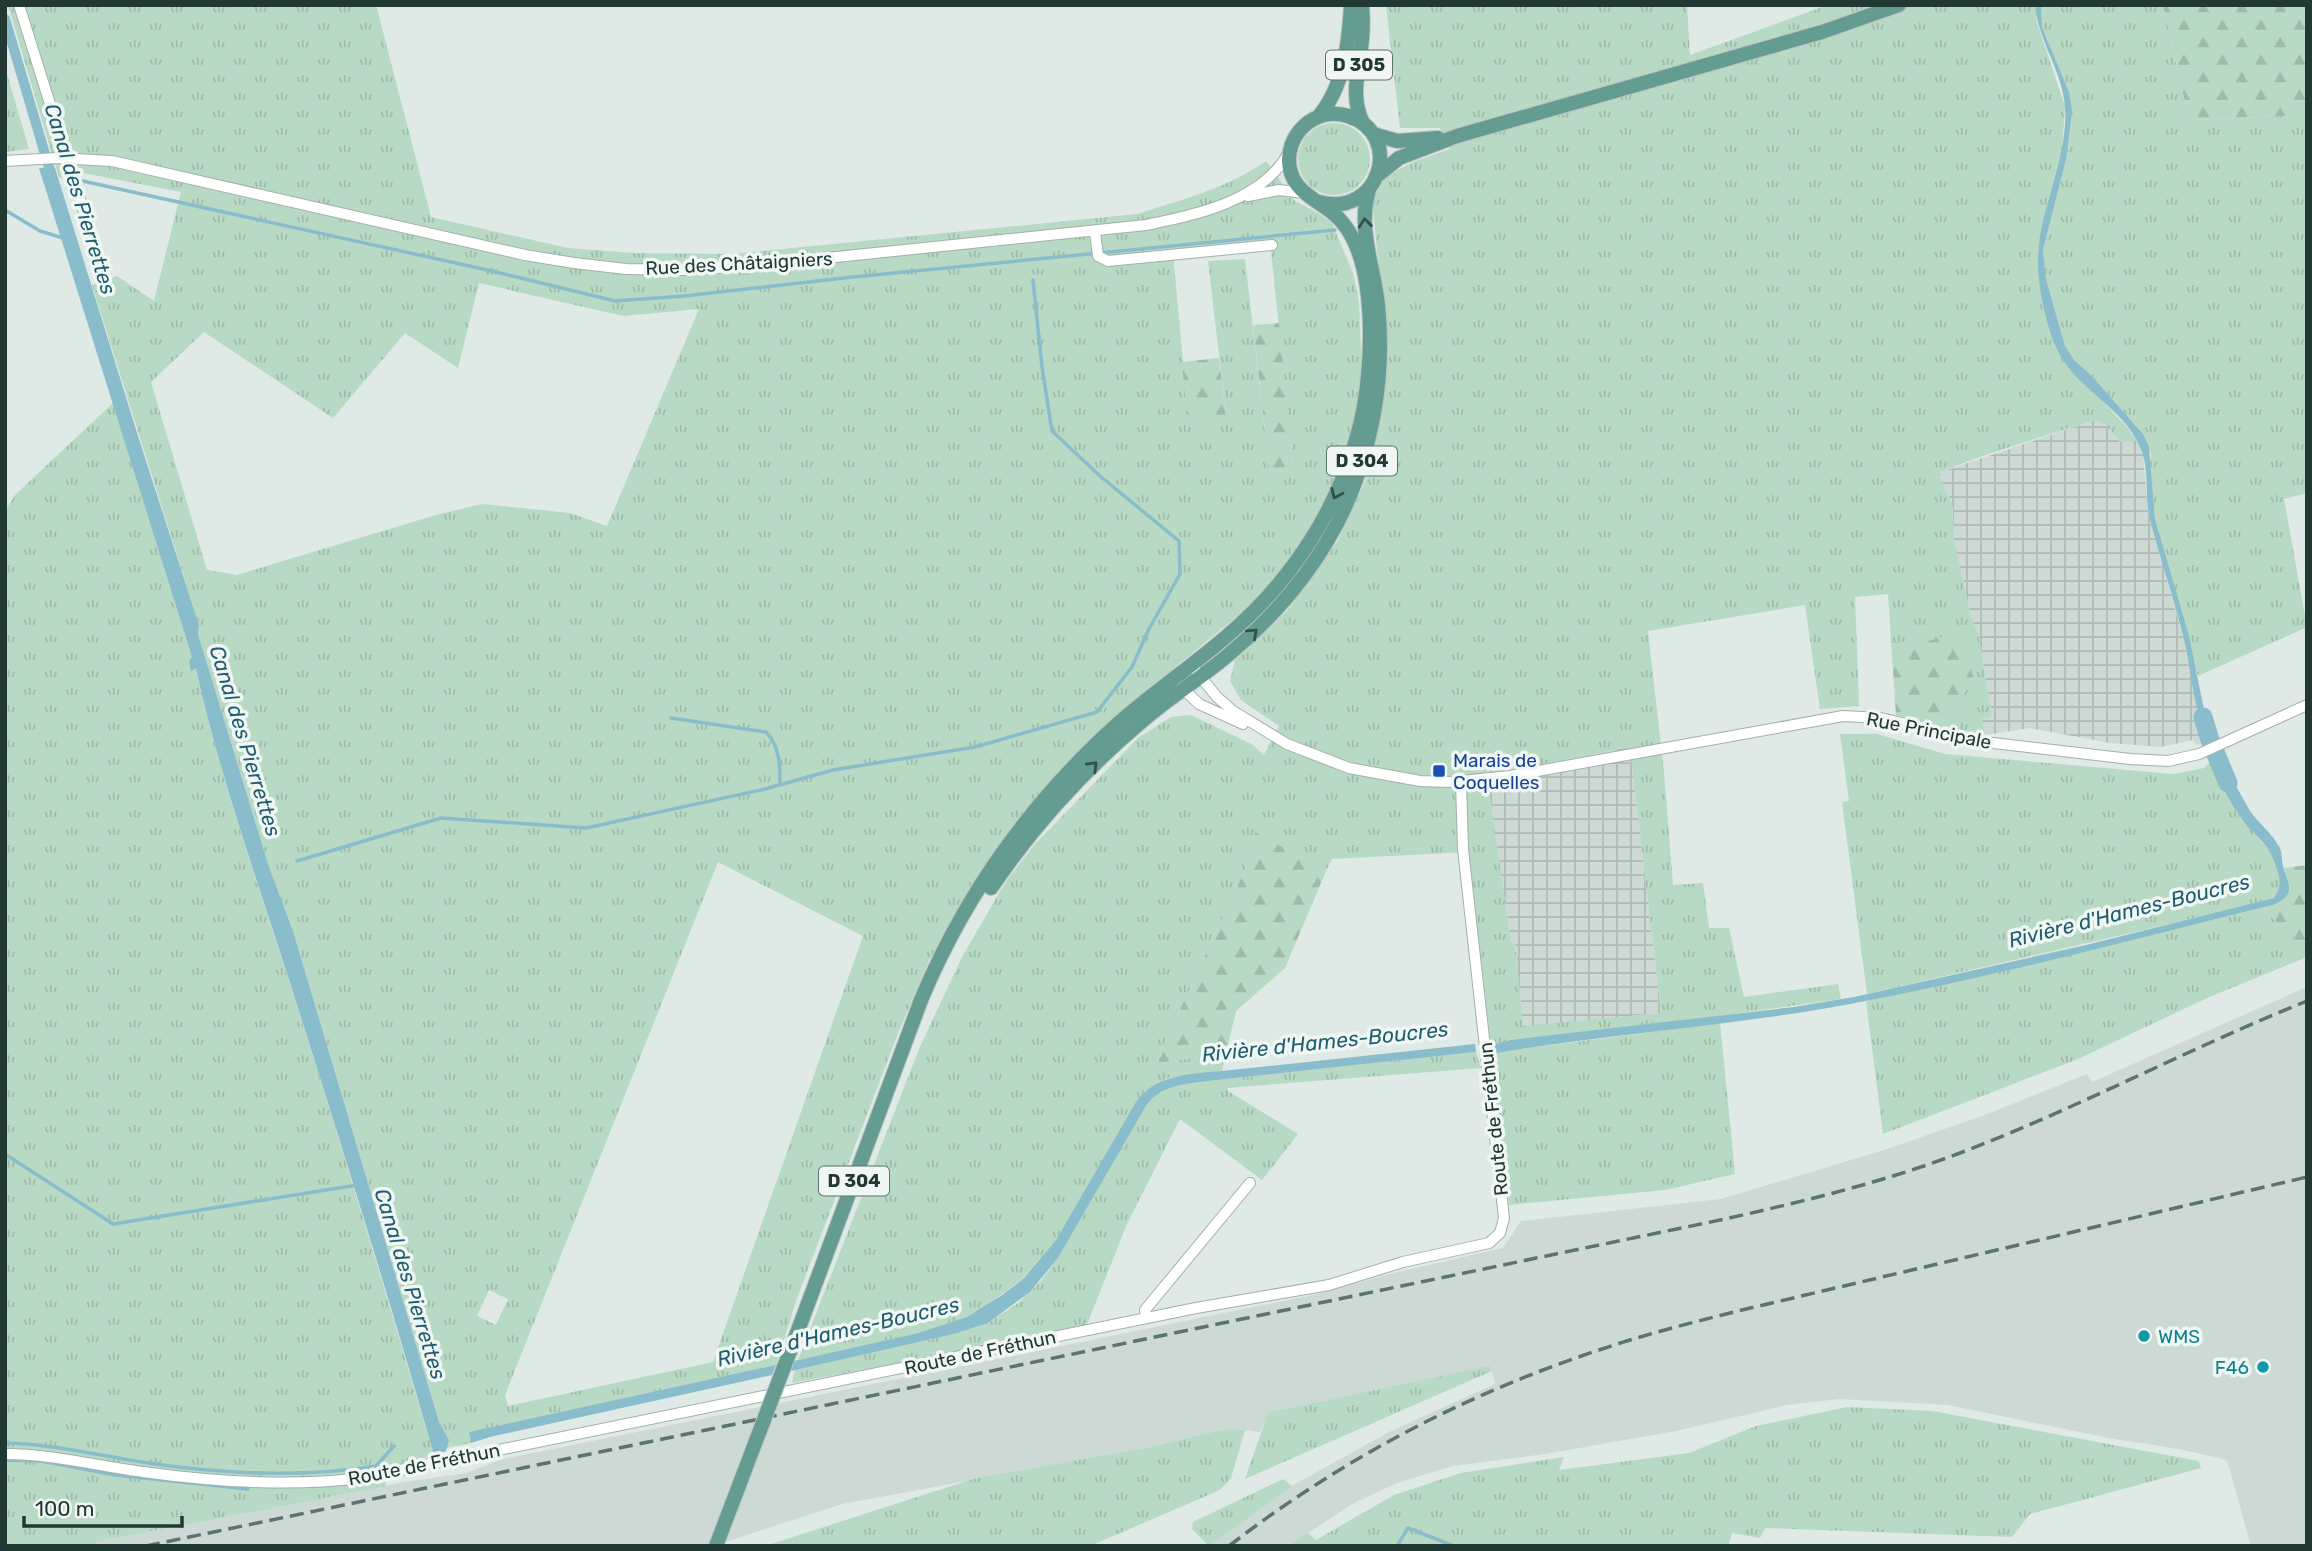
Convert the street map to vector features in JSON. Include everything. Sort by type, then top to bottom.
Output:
[{"type":"main road","name":"D 305","points":[[1319,116],[1333,94],[1341,71],[1351,5]]},
{"type":"main road","name":"D 305","points":[[1362,5],[1363,39],[1356,94],[1358,112],[1363,123]]},
{"type":"main road","points":[[1377,176],[1399,158],[1457,135],[1811,35],[1899,5]]},
{"type":"main road","points":[[1342,114],[1363,123],[1373,134],[1380,157],[1377,176],[1369,190],[1356,200],[1330,204],[1319,202],[1297,186],[1291,171],[1290,150],[1300,129],[1319,116],[1342,114]]},
{"type":"main road","points":[[1373,134],[1397,141],[1457,135]]},
{"type":"main road","name":"D 304","points":[[716,1546],[921,1000],[939,960],[978,890],[1043,801],[1096,744],[1139,705],[1178,684],[1259,628],[1294,590],[1335,526],[1357,477],[1373,419],[1381,364],[1379,306],[1364,217],[1369,190]]},
{"type":"main road","name":"D 304","points":[[1196,671],[1289,572],[1327,512],[1341,482],[1357,435],[1367,396],[1370,360],[1365,286],[1348,229],[1319,202]]},
{"type":"street","points":[[19,5],[62,158],[102,270]]},
{"type":"street","name":"Rue des Châtaigniers","points":[[5,161],[62,158],[126,163],[525,255],[626,269],[681,270],[1096,232],[1166,221],[1228,202],[1272,177],[1290,150]]},
{"type":"street","points":[[1228,202],[1272,190],[1305,193]]},
{"type":"street","points":[[1096,232],[1097,250],[1108,261],[1272,245]]},
{"type":"street","points":[[1196,671],[1217,697],[1233,711],[1278,740]]},
{"type":"street","points":[[1178,684],[1190,698],[1204,707],[1278,740]]},
{"type":"street","name":"Rue Principale","points":[[1278,740],[1319,758],[1366,773],[1420,781],[1461,782],[1545,771],[1843,716],[1881,718],[1976,741],[2168,761],[2199,754],[2307,705]]},
{"type":"street","name":"Route de Fréthun","points":[[5,1454],[47,1456],[164,1475],[259,1483],[348,1480],[1146,1318],[1329,1285],[1403,1262],[1494,1240],[1501,1231],[1503,1213],[1463,849],[1461,782]]},
{"type":"street","points":[[1146,1318],[1145,1310],[1250,1183]]},
{"type":"shaded area","points":[[2095,420],[2106,425],[2120,442],[2137,441],[2143,454],[2148,511],[2186,647],[2194,696],[2208,741],[2196,745],[2193,740],[2161,747],[2110,743],[2030,728],[1985,735],[1982,719],[1992,717],[1978,633],[1971,618],[1954,539],[1952,503],[1938,473]]},
{"type":"shaded area","points":[[1630,747],[1661,1013],[1523,1027],[1515,944],[1511,944],[1486,769],[1544,764]]},
{"type":"shaded area","points":[[2307,987],[2307,1546],[2251,1546],[2227,1460],[1948,1405],[1839,1399],[1787,1405],[1676,1431],[1545,1454],[1453,1466],[1397,1483],[1354,1503],[1288,1546],[1209,1546],[1279,1493],[1391,1431],[1495,1384],[1492,1371],[1269,1413],[1260,1432],[1230,1428],[1150,1447],[842,1504],[713,1546],[74,1546],[399,1483],[466,1473],[503,1459],[1313,1295],[1503,1248],[1521,1221],[1721,1199],[1881,1151],[1985,1115],[2087,1074],[2092,1082]]},
{"type":"green space","points":[[8,5],[376,5],[431,217],[568,248],[634,253],[731,254],[1137,214],[1220,186],[1266,161],[1295,201],[1332,223],[1353,273],[1359,302],[1362,374],[1353,428],[1338,473],[1321,508],[1287,563],[1259,598],[1105,725],[1031,804],[991,856],[929,961],[897,1036],[797,1298],[776,1365],[470,1432],[471,1443],[446,1448],[445,1434],[439,1422],[293,931],[268,864],[198,634],[199,625],[92,285],[117,276],[154,301],[181,192],[83,173],[59,178]],"holes":[[[1270,241],[1294,473],[1270,476],[1245,259],[1208,261],[1226,415],[1188,419],[1173,252]],[[479,283],[623,316],[699,309],[607,526],[570,513],[482,504],[436,515],[237,575],[207,570],[151,382],[204,332],[333,418],[405,333],[458,368]],[[718,862],[863,936],[713,1362],[508,1406],[505,1395]],[[489,1290],[508,1299],[496,1325],[477,1316]]]},
{"type":"green space","points":[[1386,5],[1687,5],[1690,55],[1828,5],[2035,5],[2037,23],[2065,106],[2062,150],[2038,250],[2039,279],[2063,360],[2128,428],[2137,441],[2120,442],[2106,425],[2095,420],[1996,451],[1938,473],[1952,503],[1954,539],[1971,618],[1978,633],[1992,717],[1982,719],[1985,735],[1939,726],[1974,680],[1919,644],[1891,641],[1888,594],[1855,597],[1859,706],[1820,709],[1805,605],[1648,631],[1664,772],[1673,885],[1703,883],[1709,928],[1729,928],[1744,997],[1838,984],[1841,999],[1510,1040],[1494,1045],[1498,1052],[1720,1023],[1735,1174],[1665,1190],[1509,1205],[1469,852],[1332,859],[1326,871],[1255,833],[1248,849],[1245,870],[1158,1057],[1159,1063],[1226,1053],[1222,1071],[1168,1078],[1142,1095],[1056,1240],[1022,1279],[987,1305],[967,1317],[918,1333],[798,1360],[919,1049],[962,957],[1006,881],[1035,844],[1138,738],[1171,717],[1191,715],[1253,745],[1264,755],[1279,726],[1241,700],[1230,681],[1235,660],[1287,611],[1337,542],[1365,481],[1385,381],[1386,334],[1372,202],[1385,177],[1413,162],[1450,149],[1440,128],[1400,128]],"holes":[[[1630,747],[1661,1013],[1523,1026],[1515,943],[1511,943],[1486,769],[1544,764]]]},
{"type":"green space","points":[[2041,5],[2163,5],[2189,120],[2307,115],[2307,493],[2284,499],[2307,627],[2198,676],[2155,519],[2151,454],[2143,434],[2092,376],[2074,360],[2065,346],[2046,279],[2043,250],[2066,160],[2069,92],[2042,27]]},
{"type":"green space","points":[[2163,5],[2307,5],[2307,115],[2189,120]]},
{"type":"green space","points":[[5,67],[29,149],[5,152]]},
{"type":"green space","points":[[1334,123],[1354,129],[1364,139],[1370,159],[1364,179],[1354,189],[1334,195],[1314,189],[1304,179],[1298,159],[1304,139],[1314,129]]},
{"type":"green space","points":[[1279,323],[1294,473],[1270,477],[1253,325]]},
{"type":"green space","points":[[1219,358],[1226,416],[1187,419],[1182,362]]},
{"type":"green space","points":[[113,403],[192,657],[192,670],[196,667],[229,794],[434,1455],[384,1470],[386,1486],[95,1542],[96,1546],[5,1546],[5,511],[15,495]]},
{"type":"green space","points":[[1961,631],[1974,680],[1939,726],[1896,715],[1891,641],[1919,644]]},
{"type":"green space","points":[[1840,734],[1877,734],[1945,754],[2173,774],[2204,768],[2210,762],[2241,819],[2273,854],[2280,889],[2274,898],[2221,912],[1867,994],[1842,802],[1849,801]]},
{"type":"green space","points":[[1255,832],[1326,871],[1285,968],[1236,1011],[1226,1053],[1159,1063],[1158,1057],[1245,870],[1248,849]]},
{"type":"green space","points":[[2307,865],[2307,950],[2262,908],[2273,905],[2290,890],[2284,868]]},
{"type":"green space","points":[[2262,908],[2307,950],[2307,957],[2207,998],[2078,1059],[1883,1134],[1866,1001]]},
{"type":"green space","points":[[1476,1052],[1481,1068],[1227,1088],[1298,1134],[1262,1180],[1180,1119],[1127,1224],[1086,1327],[792,1383],[795,1370],[954,1334],[988,1323],[1018,1303],[1041,1281],[1058,1258],[1146,1106],[1163,1091],[1199,1082]]},
{"type":"green space","points":[[1489,1366],[1492,1371],[1245,1479],[1268,1413]]},
{"type":"green space","points":[[1847,1407],[1932,1411],[2199,1461],[2201,1468],[2030,1514],[2012,1537],[1765,1528],[1760,1538],[1732,1533],[1728,1546],[1288,1546],[1308,1533],[1316,1540],[1394,1495],[1461,1473],[1564,1457],[1559,1470],[1689,1453],[1756,1426]]},
{"type":"green space","points":[[1230,1428],[1245,1430],[1231,1478],[1220,1490],[1090,1546],[765,1546],[973,1479],[1150,1447]]},
{"type":"green space","points":[[1283,1479],[1292,1486],[1209,1546],[1192,1529],[1193,1522]]},
{"type":"water","points":[[2035,5],[2041,5],[2042,27],[2069,92],[2072,110],[2066,160],[2043,250],[2046,279],[2065,346],[2074,360],[2092,376],[2143,434],[2149,447],[2155,519],[2189,636],[2207,724],[2213,740],[2208,741],[2197,707],[2182,631],[2149,515],[2142,452],[2136,438],[2117,414],[2082,383],[2063,360],[2050,332],[2044,309],[2039,279],[2040,235],[2062,150],[2065,107],[2060,81],[2041,31]]},
{"type":"water","points":[[39,168],[55,168],[199,625],[198,634],[268,864],[293,931],[439,1422],[449,1440],[446,1451],[434,1455],[346,1160],[227,787],[196,668],[191,671],[189,661],[192,657]]},
{"type":"water","points":[[2221,759],[2250,811],[2281,850],[2289,888],[2286,897],[2273,905],[2009,970],[1806,1012],[1497,1053],[1493,1045],[1510,1040],[1794,1007],[1854,997],[2086,945],[2274,898],[2280,883],[2274,861],[2266,846],[2239,815],[2210,762]]},
{"type":"water","points":[[1475,1044],[1476,1052],[1199,1082],[1163,1091],[1146,1106],[1058,1258],[1030,1292],[988,1323],[954,1334],[791,1371],[794,1361],[918,1333],[967,1317],[1023,1279],[1056,1240],[1136,1102],[1153,1086],[1175,1077],[1198,1073]]},
{"type":"water","points":[[776,1365],[772,1375],[471,1443],[469,1432]]},
{"type":"waterway","name":"Canal des Pierrettes","points":[[5,19],[53,181]]},
{"type":"waterway","points":[[78,180],[492,271],[615,301],[1335,230]]},
{"type":"waterway","points":[[5,210],[40,231],[63,238]]},
{"type":"waterway","points":[[297,861],[441,818],[586,828],[765,789],[833,770],[975,747],[1097,712],[1132,667],[1149,629],[1180,574],[1179,541],[1100,476],[1052,431],[1033,280]]},
{"type":"waterway","name":"Rivière d'Hames-Boucres","points":[[2203,717],[2228,783]]},
{"type":"waterway","points":[[671,718],[766,732],[777,750],[780,785]]},
{"type":"waterway","points":[[5,1154],[113,1224],[357,1185]]},
{"type":"waterway","points":[[5,1443],[59,1448],[176,1467],[262,1473],[319,1472],[376,1466],[394,1446]]},
{"type":"waterway","points":[[5,1460],[41,1461],[115,1475],[248,1489]]},
{"type":"waterway","points":[[1397,1546],[1408,1528],[1454,1546]]},
{"type":"railway","points":[[146,1546],[1725,1219],[1814,1198],[1960,1153],[2091,1098],[2307,1001]]},
{"type":"railway","points":[[1229,1546],[1315,1485],[1406,1432],[1501,1387],[1599,1350],[1742,1310],[2307,1177]]},
{"type":"place","name":"Marais de Coquelles","points":[[1439,771]]},
{"type":"place","name":"WMS","points":[[2144,1336]]},
{"type":"place","name":"F46","points":[[2263,1367]]}]
